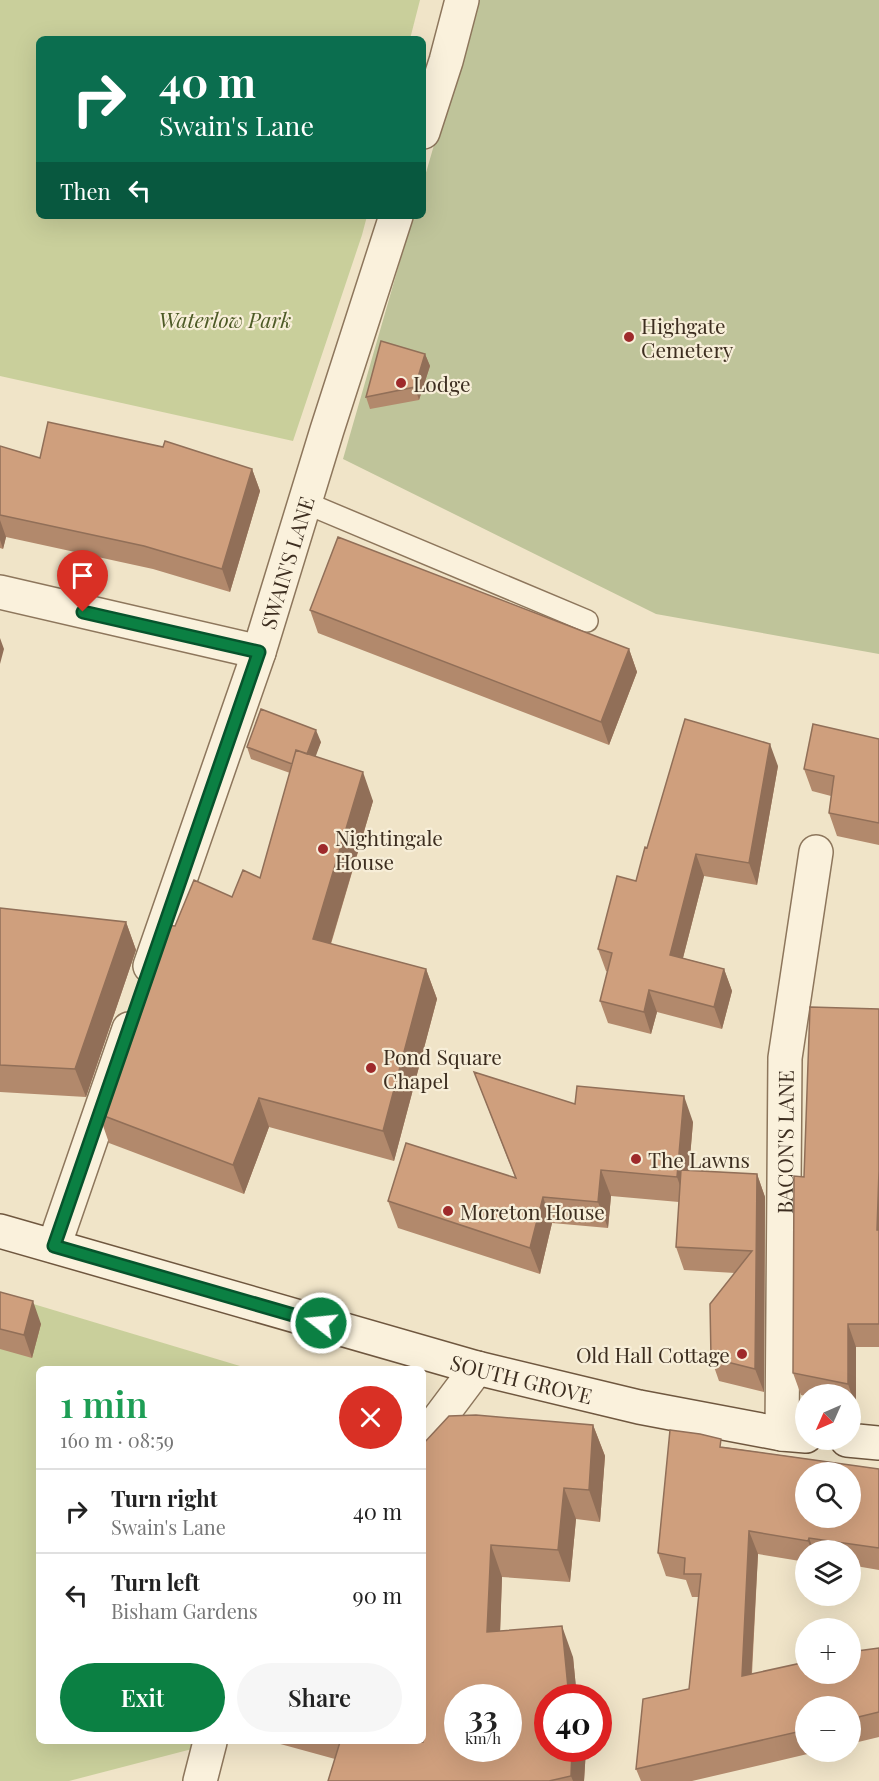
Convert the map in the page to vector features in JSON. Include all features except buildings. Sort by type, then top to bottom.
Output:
[{"type":"street","points":[[426,123],[446,61],[462,0]]},
{"type":"street","name":"SWAIN'S LANE","points":[[54,1246],[259,652],[395,219]]},
{"type":"street","points":[[0,592],[259,652]]},
{"type":"street","name":"BACON'S LANE","points":[[794,1435],[785,1058],[816,852]]},
{"type":"street","name":"SOUTH GROVE","points":[[0,1230],[477,1368],[639,1407],[794,1435]]},
{"type":"street","points":[[426,1436],[477,1368]]},
{"type":"street","points":[[861,1441],[879,1443]]},
{"type":"street","points":[[200,1781],[209,1744]]},
{"type":"lane","points":[[306,503],[588,621]]},
{"type":"green space","name":"Waterlow Park","points":[[0,0],[420,0],[411,36],[36,36],[36,219],[366,219],[293,441],[0,376]]},
{"type":"green space","name":"Highgate Cemetery","points":[[476,0],[879,0],[879,654],[656,614],[343,459],[412,219],[426,219],[426,173]]},
{"type":"green space","points":[[0,1294],[240,1366],[36,1366],[36,1744],[193,1744],[192,1749],[69,1781],[0,1781]]},
{"type":"place","name":"Highgate Cemetery","points":[[629,337]]},
{"type":"place","name":"Lodge","points":[[401,383]]},
{"type":"place","name":"Nightingale House","points":[[323,849]]},
{"type":"place","name":"Pond Square Chapel","points":[[371,1068]]},
{"type":"place","name":"The Lawns","points":[[636,1159]]},
{"type":"place","name":"Moreton House","points":[[448,1211]]},
{"type":"place","name":"Old Hall Cottage","points":[[742,1354]]},
{"type":"route","points":[[83,612],[259,652],[54,1246],[321,1323]]}]
